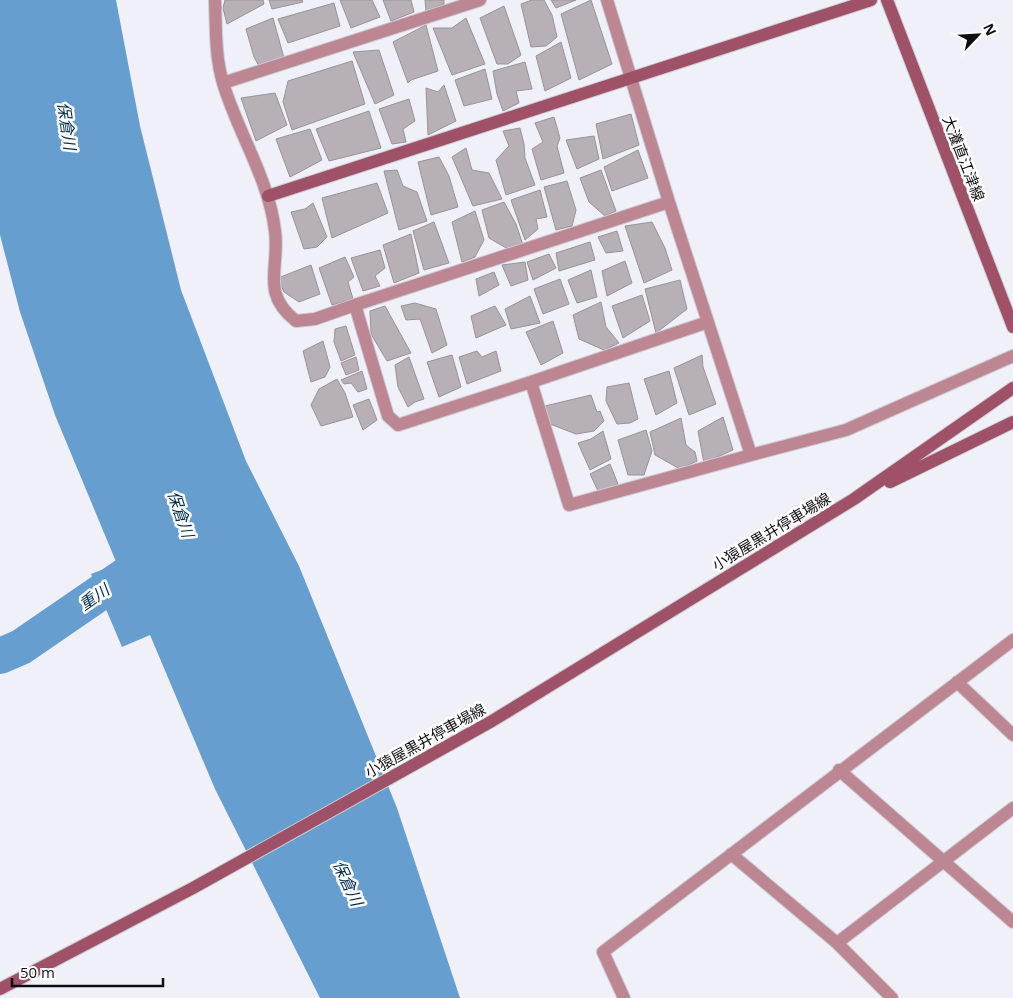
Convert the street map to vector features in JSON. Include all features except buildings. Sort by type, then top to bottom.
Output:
[{"type":"main road","points":[[268,196],[871,0]]},
{"type":"main road","name":"大瀁直江津線","points":[[887,0],[1013,327]]},
{"type":"main road","name":"小猿屋黒井停車場線","points":[[0,989],[193,888],[492,722],[854,499],[1013,388]]},
{"type":"main road","name":"小猿屋黒井停車場線","points":[[854,499],[1013,422]]},
{"type":"street","points":[[216,0],[216,48],[223,83],[268,196],[275,231],[272,273],[275,296],[283,311],[296,321],[315,319],[669,202]]},
{"type":"street","points":[[223,83],[480,0]]},
{"type":"street","points":[[607,0],[669,202],[752,455]]},
{"type":"street","points":[[355,305],[388,416],[398,425],[708,322]]},
{"type":"street","points":[[531,382],[569,505],[846,430],[1013,356]]},
{"type":"street","points":[[624,998],[603,952],[1013,640]]},
{"type":"street","points":[[957,682],[1013,735]]},
{"type":"street","points":[[840,770],[1013,922]]},
{"type":"street","points":[[837,943],[1013,808]]},
{"type":"street","points":[[731,854],[837,943],[892,998]]},
{"type":"water","name":"保倉川","points":[[0,0],[116,0],[140,126],[181,290],[246,461],[299,566],[397,808],[460,998],[320,998],[215,789],[150,635],[122,647],[91,574],[117,564],[55,415],[20,312],[0,235]]},
{"type":"waterway","name":"重川","points":[[0,656],[21,647],[139,566]]}]
